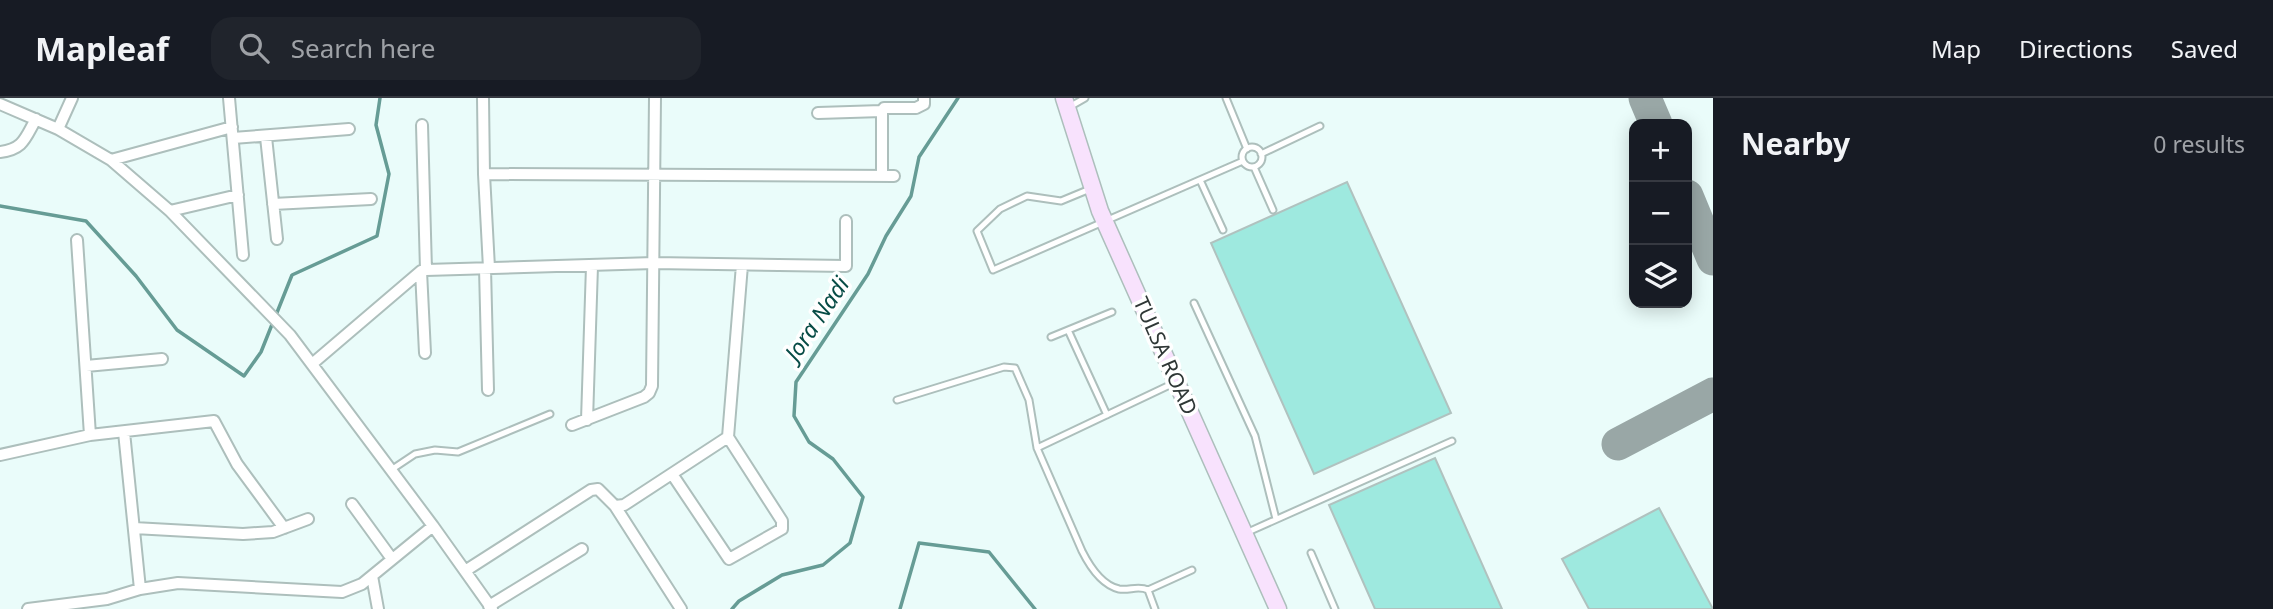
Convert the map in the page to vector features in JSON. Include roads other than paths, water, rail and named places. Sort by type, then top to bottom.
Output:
[{"type":"street","points":[[58,130],[72,98]]},
{"type":"street","points":[[229,98],[243,255]]},
{"type":"street","points":[[483,98],[488,390]]},
{"type":"street","points":[[572,425],[649,393],[652,386],[655,98]]},
{"type":"street","points":[[818,113],[882,111],[884,107],[916,108],[924,104],[923,98]]},
{"type":"street","name":"TULSA ROAD","points":[[1066,103],[1105,222],[1278,609]]},
{"type":"street","points":[[0,104],[58,130],[111,160],[170,211],[290,335],[433,526],[490,608],[582,549]]},
{"type":"street","points":[[484,174],[888,176],[882,111]]},
{"type":"street","points":[[0,152],[21,145],[36,119]]},
{"type":"street","points":[[422,125],[425,353]]},
{"type":"street","points":[[111,160],[232,133],[266,136],[349,129]]},
{"type":"street","points":[[266,136],[277,239]]},
{"type":"street","points":[[170,211],[238,195]]},
{"type":"street","points":[[273,204],[371,200]]},
{"type":"street","points":[[312,364],[423,271],[654,263],[846,266],[846,221]]},
{"type":"street","points":[[77,240],[90,435]]},
{"type":"street","points":[[672,474],[729,559],[782,529],[782,521],[728,438],[742,265]]},
{"type":"street","points":[[587,420],[592,266]]},
{"type":"street","points":[[86,366],[162,359]]},
{"type":"street","points":[[0,455],[90,435],[214,421],[237,464],[284,528]]},
{"type":"street","points":[[124,432],[140,589]]},
{"type":"street","points":[[615,506],[624,505],[728,438]]},
{"type":"street","points":[[465,571],[591,490],[598,489],[615,506],[681,609]]},
{"type":"street","points":[[352,504],[392,559]]},
{"type":"street","points":[[134,528],[243,534],[273,532],[308,519]]},
{"type":"street","points":[[28,609],[107,599],[140,589],[178,583],[342,592],[362,584],[433,526]]},
{"type":"street","points":[[372,576],[378,609]]},
{"type":"lane","points":[[1066,103],[1085,98]]},
{"type":"lane","points":[[1226,98],[1248,149]]},
{"type":"lane","points":[[1261,153],[1320,126]]},
{"type":"lane","points":[[1254,148],[1261,153],[1260,163],[1254,167],[1248,166],[1243,160],[1243,154],[1248,149],[1254,148]]},
{"type":"lane","points":[[1093,187],[1061,201],[1027,196],[1000,209],[976,231],[993,270],[1243,160]]},
{"type":"lane","points":[[1254,167],[1273,210]]},
{"type":"lane","points":[[1200,180],[1223,230]]},
{"type":"lane","points":[[1194,303],[1255,436],[1276,519]]},
{"type":"lane","points":[[1051,337],[1112,312]]},
{"type":"lane","points":[[1068,330],[1107,415]]},
{"type":"lane","points":[[897,400],[1004,367],[1015,368],[1029,400],[1037,448],[1090,565],[1108,584],[1118,589],[1142,587],[1148,590],[1155,609]]},
{"type":"lane","points":[[1037,448],[1177,382]]},
{"type":"lane","points":[[391,470],[415,454],[435,450],[458,452],[550,414]]},
{"type":"lane","points":[[1245,533],[1452,441]]},
{"type":"lane","points":[[1311,553],[1335,609]]},
{"type":"lane","points":[[1148,590],[1192,570]]},
{"type":"waterway","points":[[276,315],[292,275],[377,236],[389,174],[376,125],[380,98]]},
{"type":"waterway","name":"Jora Nadi","points":[[732,609],[739,601],[782,575],[823,565],[850,543],[863,497],[833,459],[809,442],[794,416],[796,382],[868,274],[886,236],[911,196],[919,157],[958,98]]},
{"type":"waterway","points":[[0,206],[86,221],[136,276],[177,330],[244,376],[261,352],[273,322]]},
{"type":"waterway","name":"Jora Nadi","points":[[900,609],[919,543],[989,552],[1035,609]]}]
